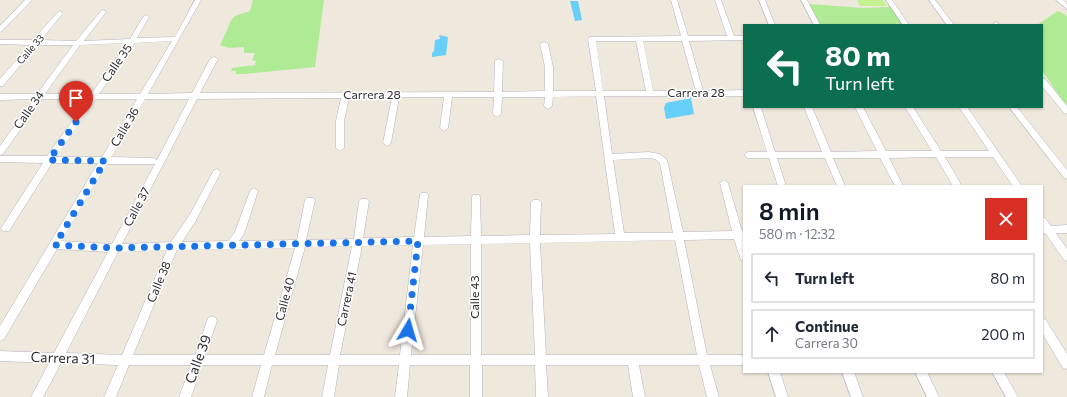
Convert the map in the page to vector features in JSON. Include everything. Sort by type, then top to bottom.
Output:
[{"type":"street","points":[[0,30],[29,0]]},
{"type":"street","name":"Calle 36","points":[[0,336],[177,39],[198,0]]},
{"type":"street","points":[[674,0],[700,93]]},
{"type":"street","points":[[718,0],[731,38]]},
{"type":"street","points":[[762,0],[772,24]]},
{"type":"street","points":[[804,0],[816,24]]},
{"type":"street","points":[[889,0],[905,24]]},
{"type":"street","points":[[932,0],[950,24]]},
{"type":"street","points":[[1059,0],[1067,7]]},
{"type":"street","name":"Calle 34","points":[[0,152],[78,43],[103,12]]},
{"type":"street","name":"Calle 33","points":[[0,84],[60,14]]},
{"type":"street","name":"Calle 35","points":[[6,228],[49,160],[133,40],[146,17]]},
{"type":"street","points":[[620,238],[592,38],[639,40],[743,38]]},
{"type":"street","points":[[0,42],[37,41],[78,43],[177,39]]},
{"type":"street","points":[[639,40],[650,93]]},
{"type":"street","points":[[544,44],[548,55],[550,94],[548,106]]},
{"type":"street","name":"Calle 37","points":[[37,397],[214,59]]},
{"type":"street","points":[[497,114],[499,61]]},
{"type":"street","points":[[1046,90],[1067,112]]},
{"type":"street","name":"Carrera 28","points":[[0,97],[38,98],[143,96],[743,93]]},
{"type":"street","points":[[444,128],[448,94]]},
{"type":"street","points":[[340,148],[340,121],[346,95]]},
{"type":"street","points":[[387,142],[396,95]]},
{"type":"street","points":[[757,108],[782,185]]},
{"type":"street","points":[[808,108],[841,185]]},
{"type":"street","points":[[859,108],[898,185]]},
{"type":"street","points":[[910,108],[957,185]]},
{"type":"street","points":[[964,108],[1017,185]]},
{"type":"street","points":[[1014,108],[1067,176]]},
{"type":"street","points":[[609,157],[649,154],[657,156],[664,162],[703,360],[712,397]]},
{"type":"street","points":[[748,155],[995,154]]},
{"type":"street","points":[[0,159],[153,161]]},
{"type":"street","name":"Calle 38","points":[[110,397],[174,246],[192,219],[217,172]]},
{"type":"street","points":[[724,183],[741,235],[743,250]]},
{"type":"street","points":[[230,245],[239,234],[254,192]]},
{"type":"street","points":[[401,397],[404,360],[424,195]]},
{"type":"street","name":"Calle 43","points":[[476,196],[476,397]]},
{"type":"street","name":"Calle 40","points":[[258,397],[300,243],[310,200]]},
{"type":"street","name":"Carrera 41","points":[[328,397],[333,360],[359,242],[364,201]]},
{"type":"street","points":[[536,202],[535,239],[542,397]]},
{"type":"street","points":[[1045,230],[1067,229]]},
{"type":"street","points":[[1045,230],[1067,257]]},
{"type":"street","points":[[55,245],[115,248],[741,235]]},
{"type":"street","name":"Calle 39","points":[[185,397],[212,321]]},
{"type":"street","points":[[1043,325],[1067,364]]},
{"type":"street","name":"Carrera 31","points":[[0,356],[125,360],[743,360]]},
{"type":"street","points":[[633,360],[639,397]]},
{"type":"street","points":[[774,373],[782,397]]},
{"type":"street","points":[[848,373],[857,397]]},
{"type":"street","points":[[921,373],[933,397]]},
{"type":"street","points":[[999,373],[1012,397]]},
{"type":"green space","points":[[253,0],[324,0],[315,67],[244,74],[236,74],[236,71],[231,71],[232,68],[255,65],[256,61],[252,60],[255,53],[244,53],[244,47],[229,48],[220,45],[232,19],[235,16],[250,11]]},
{"type":"green space","points":[[857,0],[883,0],[887,6],[860,6]]},
{"type":"green space","points":[[808,4],[863,8],[887,7],[892,5],[902,24],[897,23],[818,24]]},
{"type":"green space","points":[[1058,11],[1067,16],[1067,108],[1043,72],[1043,24],[1038,24]]},
{"type":"water","points":[[570,1],[578,1],[582,20],[575,21]]},
{"type":"water","points":[[439,35],[448,37],[446,55],[432,57],[435,40],[440,39]]},
{"type":"water","points":[[691,98],[694,114],[666,119],[664,108],[666,103]]},
{"type":"route","points":[[76,122],[49,160],[105,161],[55,245],[115,248],[418,241],[408,330]]}]
